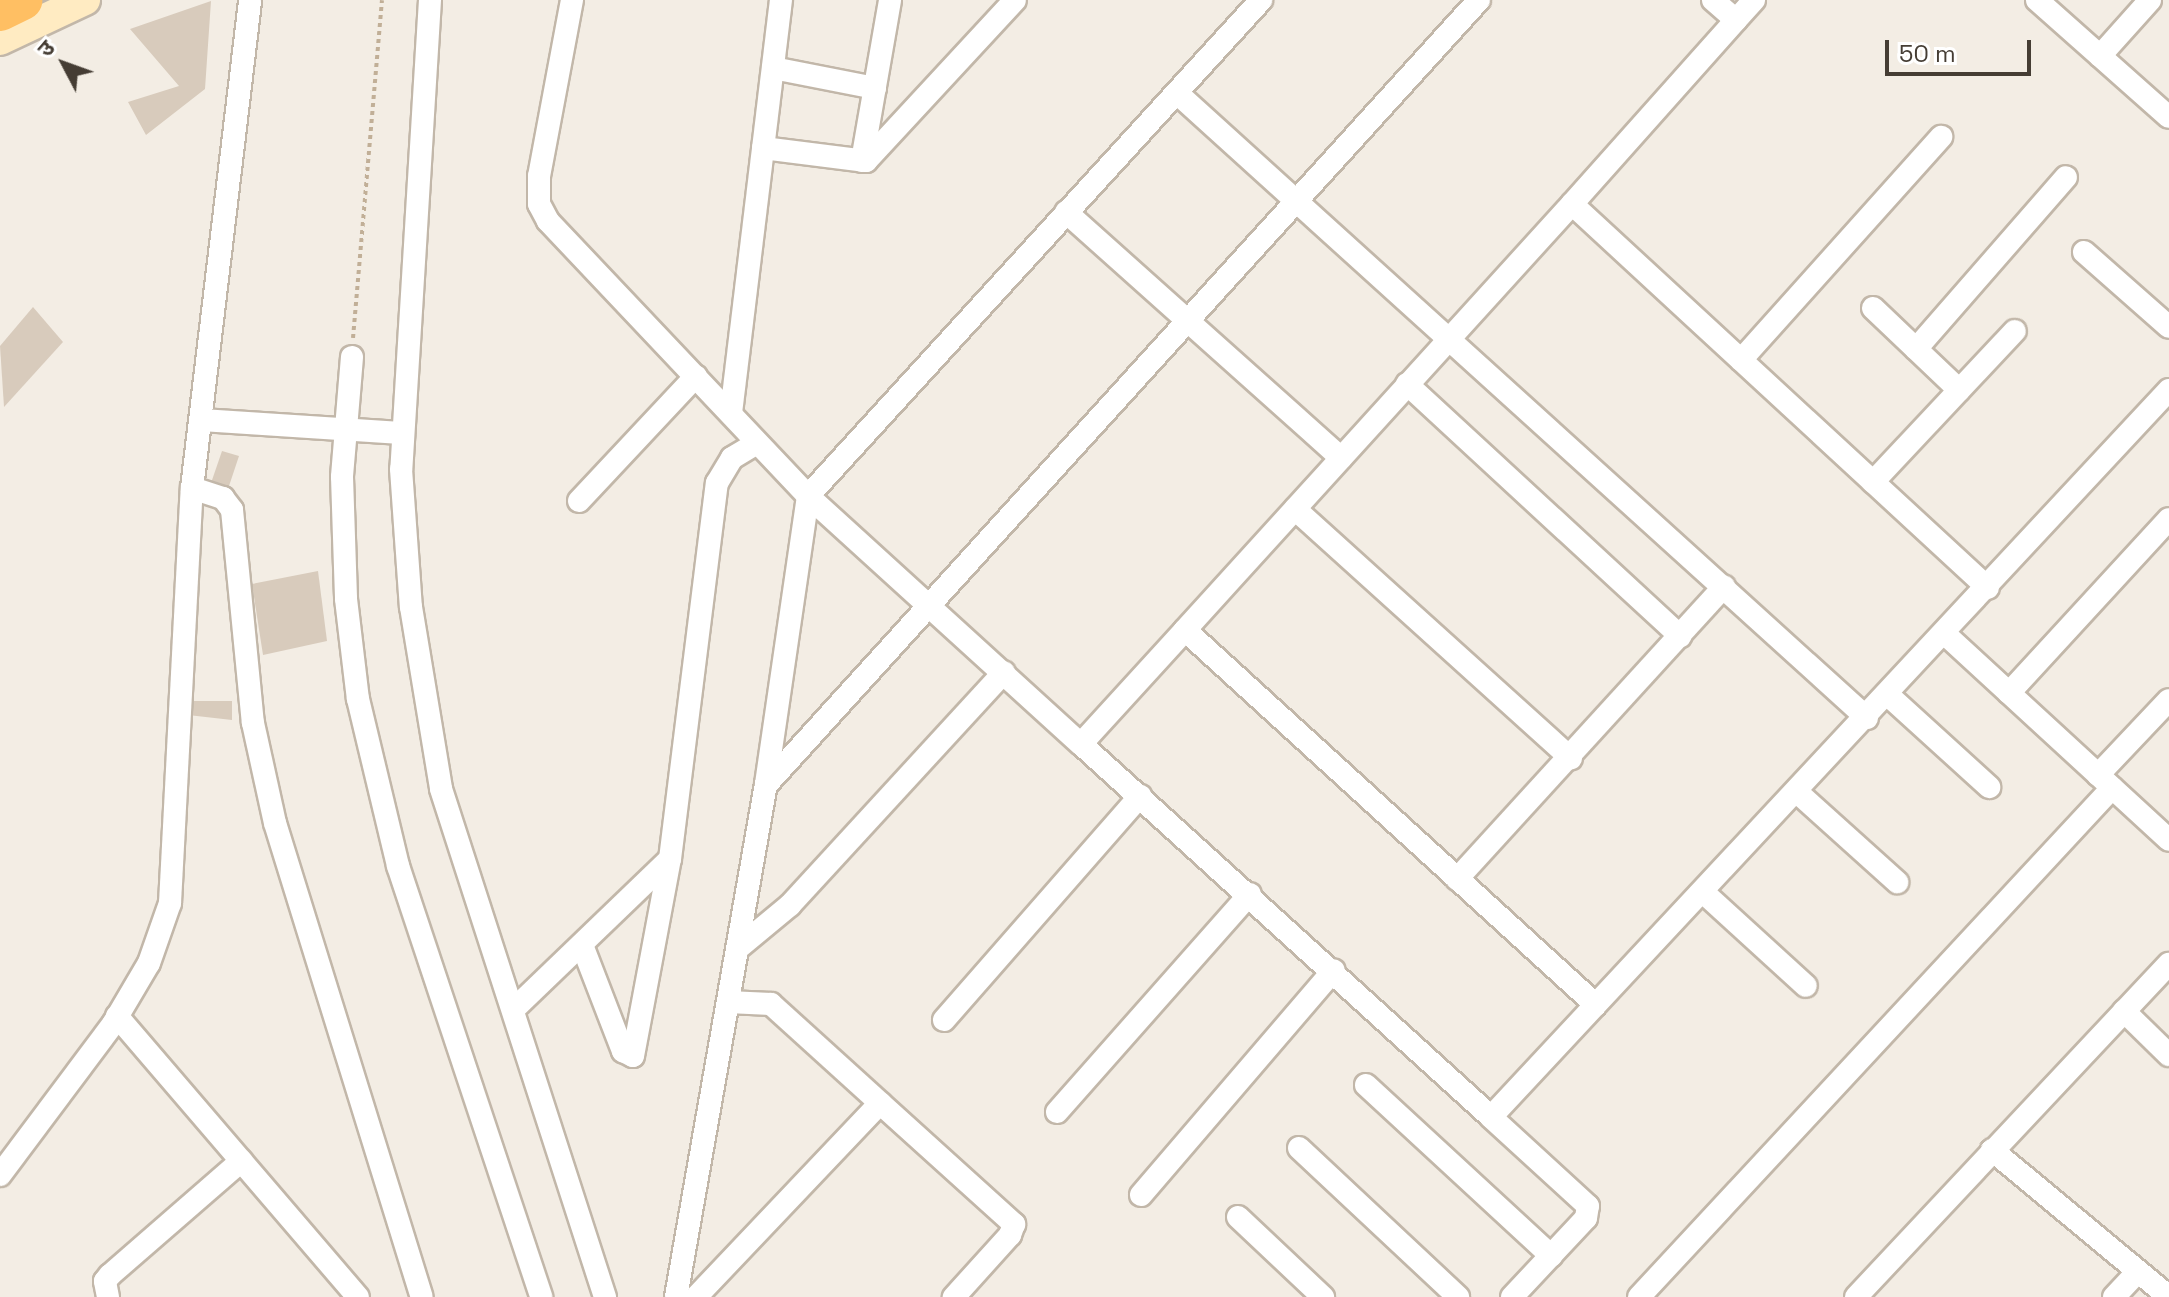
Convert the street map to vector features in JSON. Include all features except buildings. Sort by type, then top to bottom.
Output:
[{"type":"highway","points":[[0,11],[23,0]]},
{"type":"street","points":[[0,40],[85,0]]},
{"type":"street","points":[[0,1175],[117,1016],[149,963],[170,903],[192,488],[250,0]]},
{"type":"street","points":[[430,0],[384,431],[402,518],[430,741],[441,789],[605,1297]]},
{"type":"street","points":[[572,0],[539,176],[539,204],[548,221],[808,496],[1334,970],[1588,1206],[1586,1218],[1512,1297]]},
{"type":"street","points":[[731,413],[781,0]]},
{"type":"street","points":[[862,161],[890,0]]},
{"type":"street","points":[[862,161],[1015,0]]},
{"type":"street","points":[[676,1297],[766,784],[808,496],[1261,0]]},
{"type":"street","points":[[766,784],[1301,201],[1479,0]]},
{"type":"street","points":[[1713,0],[1736,20]]},
{"type":"street","points":[[1081,744],[1754,0]]},
{"type":"street","points":[[2037,0],[2169,117]]},
{"type":"street","points":[[2100,56],[2150,0]]},
{"type":"street","points":[[773,68],[875,88]]},
{"type":"street","points":[[1177,93],[1301,201],[1867,718]]},
{"type":"street","points":[[1741,360],[1941,137]]},
{"type":"street","points":[[763,148],[862,161]]},
{"type":"street","points":[[1916,349],[2066,177]]},
{"type":"street","points":[[1572,204],[1988,588]]},
{"type":"street","points":[[1066,212],[1341,458]]},
{"type":"street","points":[[2084,252],[2169,327]]},
{"type":"street","points":[[1873,308],[1959,390]]},
{"type":"street","points":[[1873,482],[2015,331]]},
{"type":"street","points":[[352,357],[344,428],[346,599],[358,699],[398,866],[541,1297]]},
{"type":"street","points":[[579,501],[696,376]]},
{"type":"street","points":[[1407,384],[1680,636]]},
{"type":"street","points":[[1491,1117],[1867,718],[2169,390]]},
{"type":"street","points":[[201,420],[384,431]]},
{"type":"street","points":[[582,945],[623,1051],[633,1056],[670,859],[717,483],[732,458],[757,443]]},
{"type":"street","points":[[192,488],[223,498],[232,510],[253,723],[275,823],[422,1297]]},
{"type":"street","points":[[1295,509],[1571,758]]},
{"type":"street","points":[[2009,693],[2169,519]]},
{"type":"street","points":[[1457,879],[1571,758],[1724,587]]},
{"type":"street","points":[[1185,630],[1596,1005]]},
{"type":"street","points":[[1945,634],[2169,840]]},
{"type":"street","points":[[737,949],[790,905],[1004,672]]},
{"type":"street","points":[[1888,695],[1989,787]]},
{"type":"street","points":[[1639,1297],[2105,781],[2169,700]]},
{"type":"street","points":[[1797,792],[1897,882]]},
{"type":"street","points":[[944,1020],[1140,796]]},
{"type":"street","points":[[514,1009],[670,859]]},
{"type":"street","points":[[1703,892],[1806,986]]},
{"type":"street","points":[[1057,1112],[1250,894]]},
{"type":"street","points":[[1856,1297],[2169,964]]},
{"type":"street","points":[[1141,1195],[1334,970]]},
{"type":"street","points":[[728,1002],[771,1004],[1014,1224],[1010,1235],[954,1297]]},
{"type":"street","points":[[2124,1011],[2169,1055]]},
{"type":"street","points":[[117,1016],[358,1297]]},
{"type":"street","points":[[1366,1085],[1551,1256]]},
{"type":"street","points":[[705,1294],[880,1103]]},
{"type":"street","points":[[1299,1148],[1458,1297]]},
{"type":"street","points":[[1992,1150],[2169,1297]]},
{"type":"street","points":[[108,1297],[105,1281],[110,1275],[241,1161]]},
{"type":"street","points":[[1238,1217],[1323,1297]]},
{"type":"street","points":[[2114,1297],[2137,1272]]},
{"type":"path","points":[[352,357],[382,0]]}]
